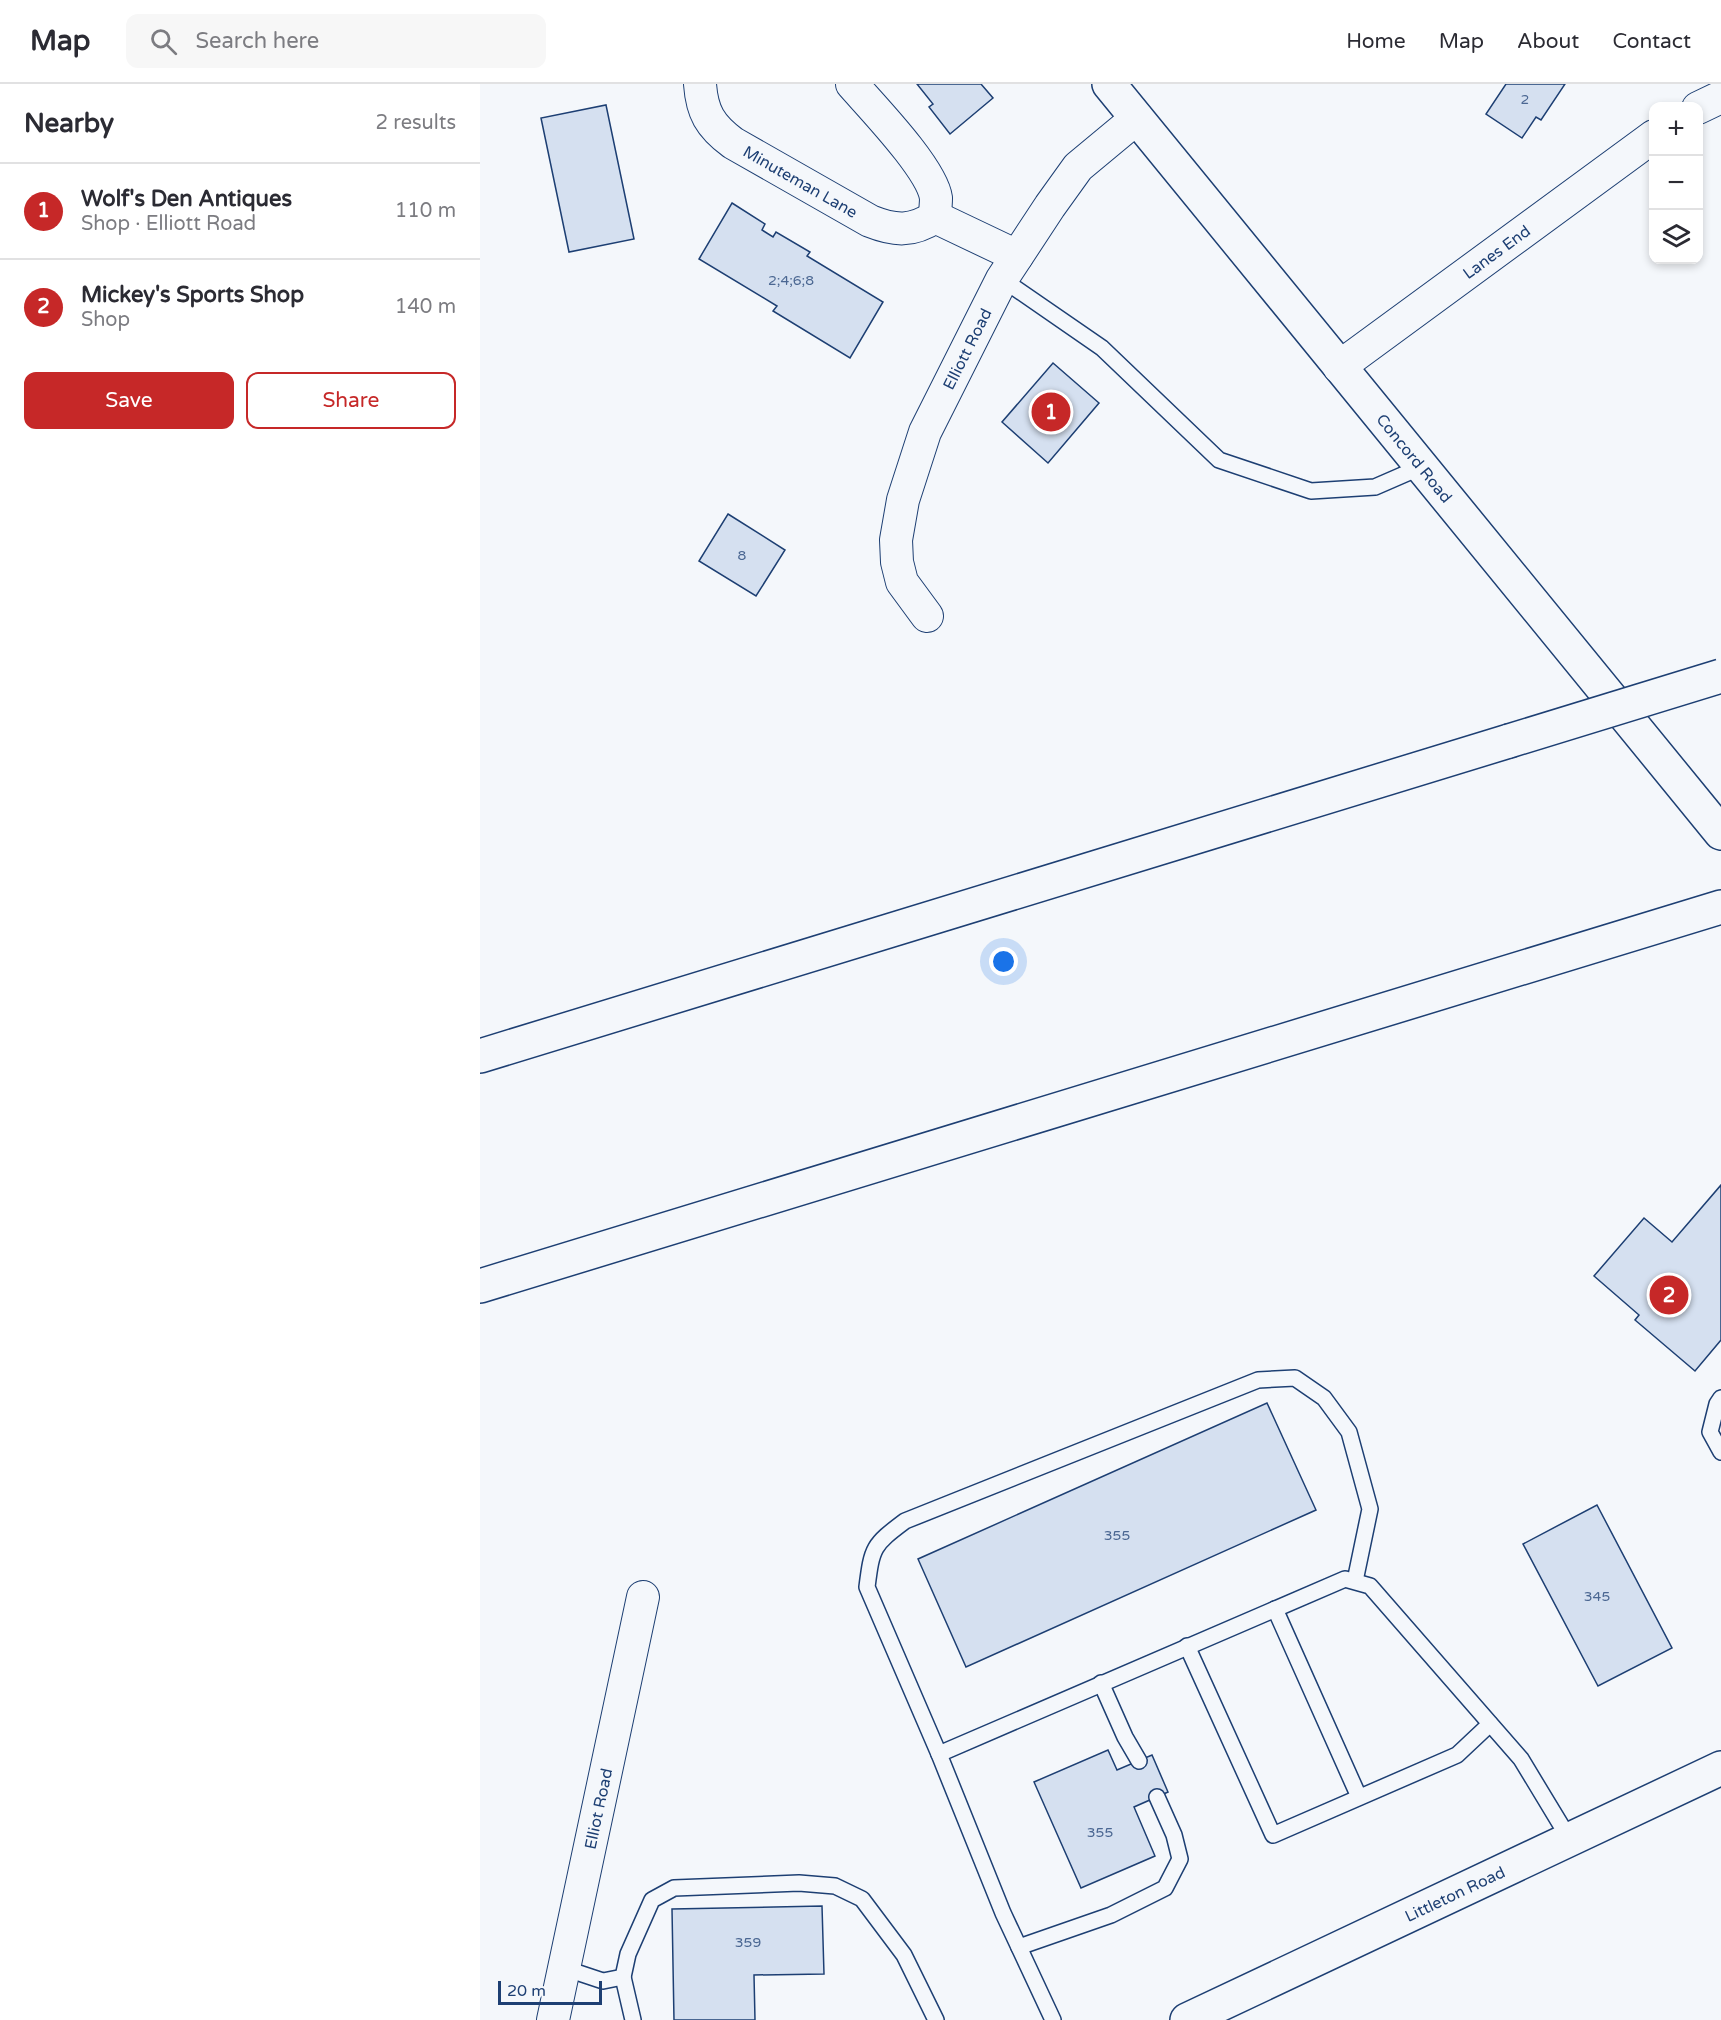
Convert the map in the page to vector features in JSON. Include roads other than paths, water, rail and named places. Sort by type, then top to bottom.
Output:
[{"type":"main road","name":"Concord Road","points":[[1109,84],[1721,833]]},
{"type":"main road","points":[[480,1056],[1721,676]]},
{"type":"main road","points":[[480,1286],[1721,908]]},
{"type":"main road","name":"Littleton Road","points":[[1187,2020],[1721,1768]]},
{"type":"street","name":"Minuteman Lane","points":[[700,84],[701,100],[708,118],[718,132],[733,143],[886,228],[904,229],[921,226],[934,217]]},
{"type":"street","points":[[852,84],[921,166],[931,182],[936,198],[934,217],[1009,268]]},
{"type":"street","points":[[1703,106],[1721,97]]},
{"type":"street","name":"Elliott Road","points":[[927,616],[902,582],[897,562],[896,540],[903,500],[925,432],[1009,268],[1050,206],[1078,167],[1137,118]]},
{"type":"street","name":"Lanes End","points":[[1339,367],[1649,139]]},
{"type":"street","name":"Elliot Road","points":[[553,2020],[643,1597]]},
{"type":"lane","points":[[1009,268],[1102,348],[1219,460],[1311,491],[1375,488],[1421,467]]},
{"type":"lane","points":[[1053,2020],[1003,1913],[939,1754],[867,1587],[870,1558],[880,1540],[905,1521],[1258,1380],[1295,1378],[1323,1398],[1349,1432],[1370,1509],[1354,1581]]},
{"type":"lane","points":[[1721,1398],[1717,1404],[1710,1432],[1721,1452]]},
{"type":"lane","points":[[939,1754],[1345,1579],[1370,1586],[1521,1759],[1570,1840]]},
{"type":"lane","points":[[1275,1609],[1359,1797]]},
{"type":"lane","points":[[1187,1646],[1273,1835],[1457,1755],[1490,1724]]},
{"type":"lane","points":[[1101,1683],[1125,1737],[1139,1761]]},
{"type":"lane","points":[[1019,1947],[1111,1915],[1165,1888],[1180,1859],[1174,1835],[1157,1797]]},
{"type":"lane","points":[[633,2020],[623,1977],[628,1954],[652,1900],[674,1888],[799,1883],[835,1886],[862,1899],[903,1955],[936,2020]]},
{"type":"lane","points":[[564,1968],[603,1981],[623,1977]]},
{"type":"place","name":"Wolf's Den Antiques","points":[[1051,412]]},
{"type":"place","name":"Mickey's Sports Shop","points":[[1669,1295]]}]
